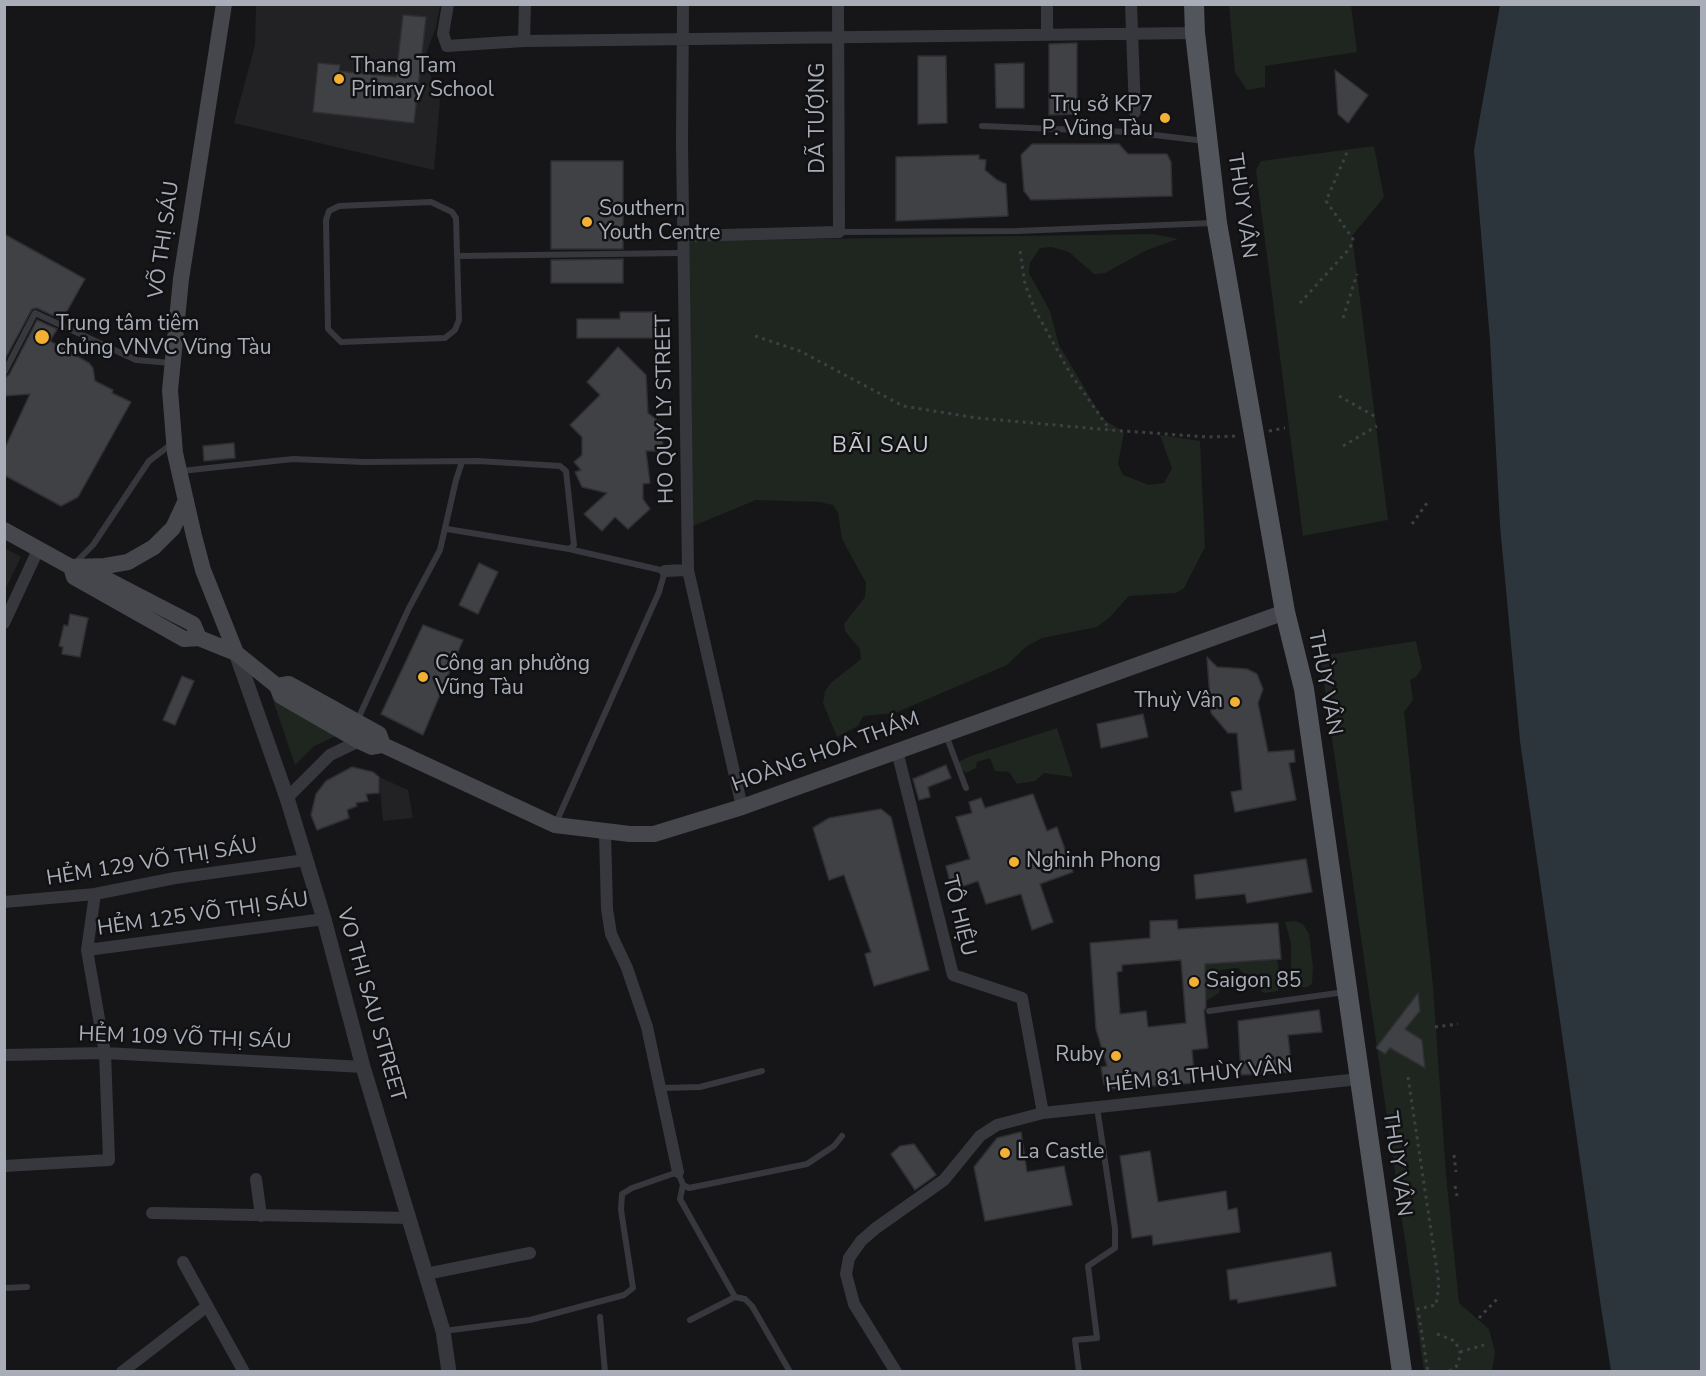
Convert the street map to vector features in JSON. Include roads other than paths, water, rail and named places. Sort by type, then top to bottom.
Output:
[{"type":"main road","name":"VÕ THỊ SÁU","points":[[224,4],[181,279],[170,390],[173,443],[203,570],[236,653]]},
{"type":"main road","name":"THÙY VÂN","points":[[1194,4],[1195,33],[1217,223],[1285,612],[1304,688],[1402,1371]]},
{"type":"main road","points":[[76,567],[128,562],[142,555],[154,547],[173,528],[186,500]]},
{"type":"main road","name":"HOÀNG HOA THÁM","points":[[4,530],[76,567],[74,577],[184,639],[199,638],[236,653],[277,686],[281,696],[359,741],[372,747],[383,745],[555,825],[605,833],[654,834],[742,807],[1285,612]]},
{"type":"main road","name":"HOÀNG HOA THÁM","points":[[277,686],[289,684],[379,734],[383,745]]},
{"type":"street","points":[[448,4],[443,34],[447,46],[524,41],[1195,33]]},
{"type":"street","points":[[524,41],[525,4]]},
{"type":"street","name":"HO QUY LY STREET","points":[[683,4],[688,570],[742,807]]},
{"type":"street","name":"DÃ TƯỢNG","points":[[838,4],[839,232]]},
{"type":"street","points":[[1047,4],[1047,35]]},
{"type":"street","points":[[1131,4],[1136,112]]},
{"type":"street","points":[[684,236],[839,232]]},
{"type":"street","points":[[4,623],[39,550]]},
{"type":"street","points":[[664,571],[688,570]]},
{"type":"street","name":"VO THI SAU STREET","points":[[236,653],[287,798],[324,919],[363,1067],[443,1332],[449,1371]]},
{"type":"street","points":[[287,798],[330,755],[359,741]]},
{"type":"street","name":"TÔ HIỆU","points":[[897,751],[953,975],[1022,998],[1043,1113]]},
{"type":"street","points":[[605,833],[607,909],[611,934],[636,992],[661,1088],[678,1172]]},
{"type":"street","name":"HẺM 129 VÕ THỊ SÁU","points":[[4,902],[95,894],[175,878],[305,860]]},
{"type":"street","points":[[4,1166],[109,1160],[105,1053],[87,950],[95,894]]},
{"type":"street","name":"HẺM 125 VÕ THỊ SÁU","points":[[87,950],[324,919]]},
{"type":"street","name":"HẺM 109 VÕ THỊ SÁU","points":[[4,1055],[105,1053],[363,1067]]},
{"type":"street","name":"HẺM 81 THÙY VÂN","points":[[896,1371],[854,1304],[846,1274],[849,1258],[869,1235],[944,1180],[980,1136],[1010,1120],[1043,1113],[1359,1079]]},
{"type":"street","points":[[256,1179],[261,1216]]},
{"type":"street","points":[[152,1213],[410,1218]]},
{"type":"street","points":[[426,1274],[530,1253]]},
{"type":"street","points":[[183,1262],[244,1371]]},
{"type":"street","points":[[122,1371],[206,1306]]},
{"type":"lane","points":[[982,126],[1129,132],[1208,141]]},
{"type":"lane","points":[[431,202],[452,212],[456,218],[456,256],[459,320],[455,330],[445,338],[342,342],[332,336],[328,329],[326,220],[329,211],[339,206],[431,202]]},
{"type":"lane","points":[[839,232],[1017,231],[1217,223]]},
{"type":"lane","points":[[456,256],[684,253]]},
{"type":"lane","points":[[4,373],[35,313],[136,360],[171,364]]},
{"type":"lane","points":[[76,567],[149,461],[173,443]]},
{"type":"lane","points":[[179,471],[293,459],[560,466],[566,471],[574,545],[569,549]]},
{"type":"lane","points":[[357,722],[409,608],[440,550],[462,462]]},
{"type":"lane","points":[[447,529],[569,549],[664,571],[658,592],[555,825]]},
{"type":"lane","points":[[946,734],[966,788]]},
{"type":"lane","points":[[1209,1011],[1349,992]]},
{"type":"lane","points":[[661,1088],[700,1087],[762,1071]]},
{"type":"lane","points":[[1079,1371],[1075,1340],[1097,1338],[1088,1266],[1115,1248],[1097,1107]]},
{"type":"lane","points":[[683,1185],[689,1188],[807,1164],[834,1146],[842,1136]]},
{"type":"lane","points":[[443,1332],[530,1320],[624,1295],[633,1288],[621,1210],[622,1194],[632,1188],[678,1172],[683,1185],[680,1199],[735,1297]]},
{"type":"lane","points":[[4,1288],[27,1287]]},
{"type":"lane","points":[[690,1320],[735,1297],[745,1299],[752,1306],[790,1371]]},
{"type":"lane","points":[[600,1317],[605,1371]]},
{"type":"place","name":"Thang Tam Primary School","points":[[339,79]]},
{"type":"place","name":"Trụ sở KP7 P. Vũng Tàu","points":[[1165,118]]},
{"type":"place","name":"Southern Youth Centre","points":[[587,222]]},
{"type":"place","name":"Trung tâm tiêm chủng VNVC Vũng Tàu","points":[[42,337]]},
{"type":"place","name":"Công an phường Vũng Tàu","points":[[423,677]]},
{"type":"place","name":"Thuỳ Vân","points":[[1235,702]]},
{"type":"place","name":"Nghinh Phong","points":[[1014,862]]},
{"type":"place","name":"Saigon 85","points":[[1194,982]]},
{"type":"place","name":"Ruby","points":[[1116,1056]]},
{"type":"place","name":"La Castle","points":[[1005,1153]]},
{"type":"district","name":"BÃI SAU","points":[[881,447]]}]
